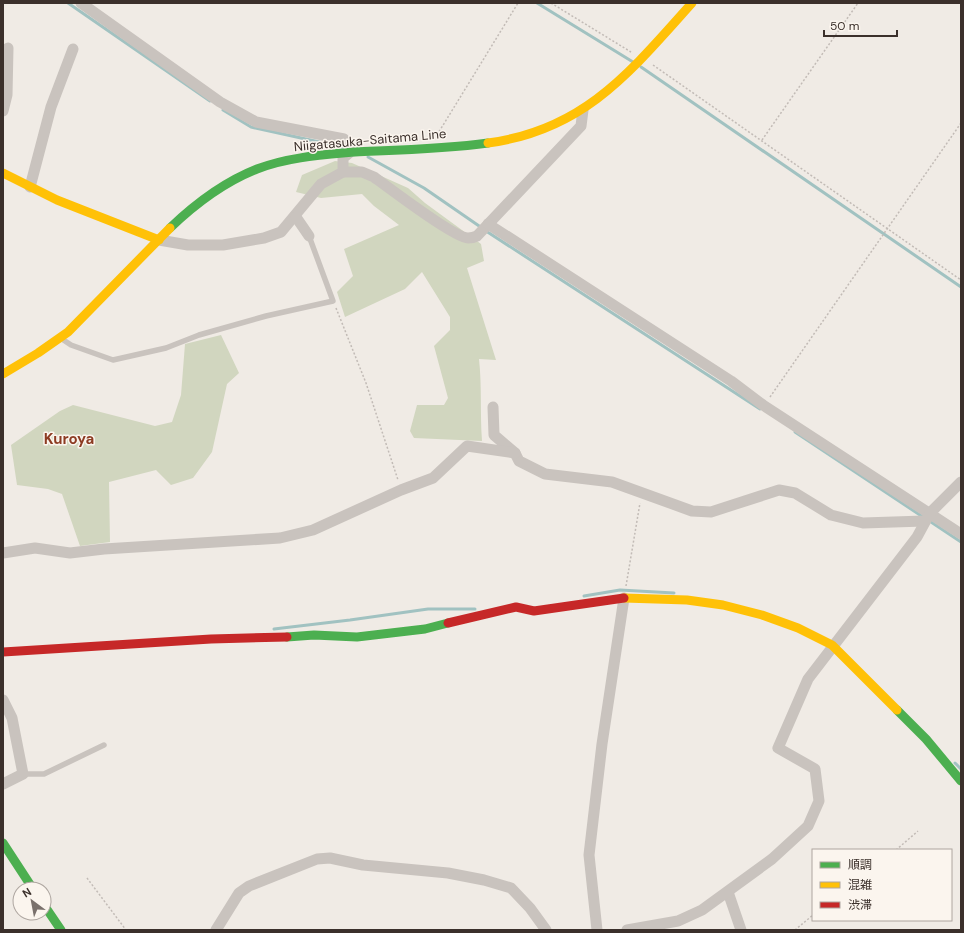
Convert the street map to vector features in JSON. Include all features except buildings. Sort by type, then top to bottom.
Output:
[{"type":"street","points":[[81,3],[220,102],[256,122],[344,139],[350,146],[348,153],[343,158],[343,172]]},
{"type":"street","name":"Niigatasuka-Saitama Line","points":[[3,374],[60,338],[201,199],[244,174],[265,166],[294,159],[348,153],[429,149],[510,140],[529,136],[546,130],[584,110],[615,86],[692,3]]},
{"type":"street","points":[[3,111],[7,95],[8,48]]},
{"type":"street","points":[[30,187],[50,107],[73,49]]},
{"type":"street","points":[[3,173],[57,200],[159,240],[188,245],[223,245],[264,238],[281,232],[296,217],[321,184],[343,172],[362,172],[374,177],[459,235],[468,238],[478,236],[581,126],[584,110]]},
{"type":"street","points":[[296,217],[309,236]]},
{"type":"street","points":[[488,224],[731,380],[763,404],[927,517],[961,534]]},
{"type":"street","points":[[493,407],[494,434],[515,453],[519,461],[545,474],[612,482],[692,511],[711,512],[779,490],[795,493],[830,516],[863,523],[927,517]]},
{"type":"street","points":[[3,553],[35,548],[70,553],[104,549],[280,538],[323,527],[347,513],[433,478],[467,446],[515,453]]},
{"type":"street","points":[[627,930],[678,921],[702,910],[728,892],[792,842],[808,826],[819,801],[816,769],[778,748],[808,679],[832,645],[917,537],[927,517],[961,482]]},
{"type":"street","points":[[596,930],[589,855],[602,744],[624,598]]},
{"type":"street","points":[[3,652],[211,639],[256,639],[314,635],[357,637],[425,629],[516,607],[534,611],[624,598],[687,600],[723,605],[762,615],[798,628],[832,645],[926,739],[961,781]]},
{"type":"street","points":[[3,700],[12,718],[23,774],[3,784]]},
{"type":"street","points":[[3,843],[28,881]]},
{"type":"street","points":[[216,930],[239,893],[249,886],[317,859],[330,858],[363,865],[448,873],[511,888],[530,908],[546,930]]},
{"type":"street","points":[[728,892],[741,930]]},
{"type":"street","points":[[52,917],[61,930]]},
{"type":"lane","points":[[60,338],[71,345],[113,360],[166,348],[198,334],[266,316],[333,301],[309,236]]},
{"type":"lane","points":[[23,774],[44,774],[104,745]]},
{"type":"path","points":[[429,149],[518,3]]},
{"type":"path","points":[[550,3],[642,58],[762,140],[961,280]]},
{"type":"path","points":[[762,140],[858,3]]},
{"type":"path","points":[[763,404],[777,388],[810,338],[961,123]]},
{"type":"path","points":[[333,301],[378,417],[401,490]]},
{"type":"path","points":[[624,598],[642,492]]},
{"type":"path","points":[[897,849],[918,830]]},
{"type":"path","points":[[87,878],[126,930]]},
{"type":"path","points":[[795,930],[812,916]]},
{"type":"green space","points":[[335,161],[352,163],[408,188],[425,203],[481,244],[484,261],[467,268],[496,360],[479,359],[482,441],[414,438],[410,431],[417,405],[444,405],[448,398],[434,346],[450,330],[450,317],[422,272],[405,289],[345,317],[337,292],[353,276],[344,249],[399,225],[374,206],[362,194],[321,198],[296,192],[302,175]]},
{"type":"green space","points":[[221,335],[239,373],[227,384],[212,452],[193,478],[171,485],[156,470],[109,482],[110,542],[80,546],[62,494],[48,489],[17,485],[11,445],[60,411],[73,405],[155,426],[172,422],[181,395],[185,344]]},
{"type":"waterway","points":[[68,3],[210,101]]},
{"type":"waterway","points":[[537,3],[633,62]]},
{"type":"waterway","points":[[641,67],[961,287]]},
{"type":"waterway","points":[[223,110],[251,127],[342,147]]},
{"type":"waterway","points":[[368,157],[424,188],[482,228]]},
{"type":"waterway","points":[[486,231],[760,409]]},
{"type":"waterway","points":[[795,432],[923,517]]},
{"type":"waterway","points":[[928,520],[961,542]]},
{"type":"waterway","points":[[584,596],[620,590],[674,593]]},
{"type":"waterway","points":[[274,629],[428,609],[475,609]]},
{"type":"waterway","points":[[955,763],[961,769]]},
{"type":"traffic: fast","points":[[170,228],[210,194],[245,174],[269,165],[305,157],[343,153],[438,148],[488,143]]},
{"type":"traffic: fast","points":[[287,637],[314,635],[357,637],[425,629],[448,623]]},
{"type":"traffic: fast","points":[[897,710],[926,739],[961,781]]},
{"type":"traffic: fast","points":[[3,843],[28,881]]},
{"type":"traffic: fast","points":[[52,917],[61,930]]},
{"type":"traffic: slow","points":[[488,143],[522,136],[552,125],[579,111],[604,94],[648,52],[692,3]]},
{"type":"traffic: slow","points":[[3,173],[57,200],[159,240]]},
{"type":"traffic: slow","points":[[3,374],[38,353],[68,332],[170,228]]},
{"type":"traffic: slow","points":[[624,598],[687,600],[723,605],[762,615],[798,628],[832,645],[897,710]]},
{"type":"traffic: jam","points":[[448,623],[516,607],[534,611],[624,598]]},
{"type":"traffic: jam","points":[[3,652],[211,639],[287,637]]},
{"type":"district","name":"Kuroya","points":[[69,439]]}]
